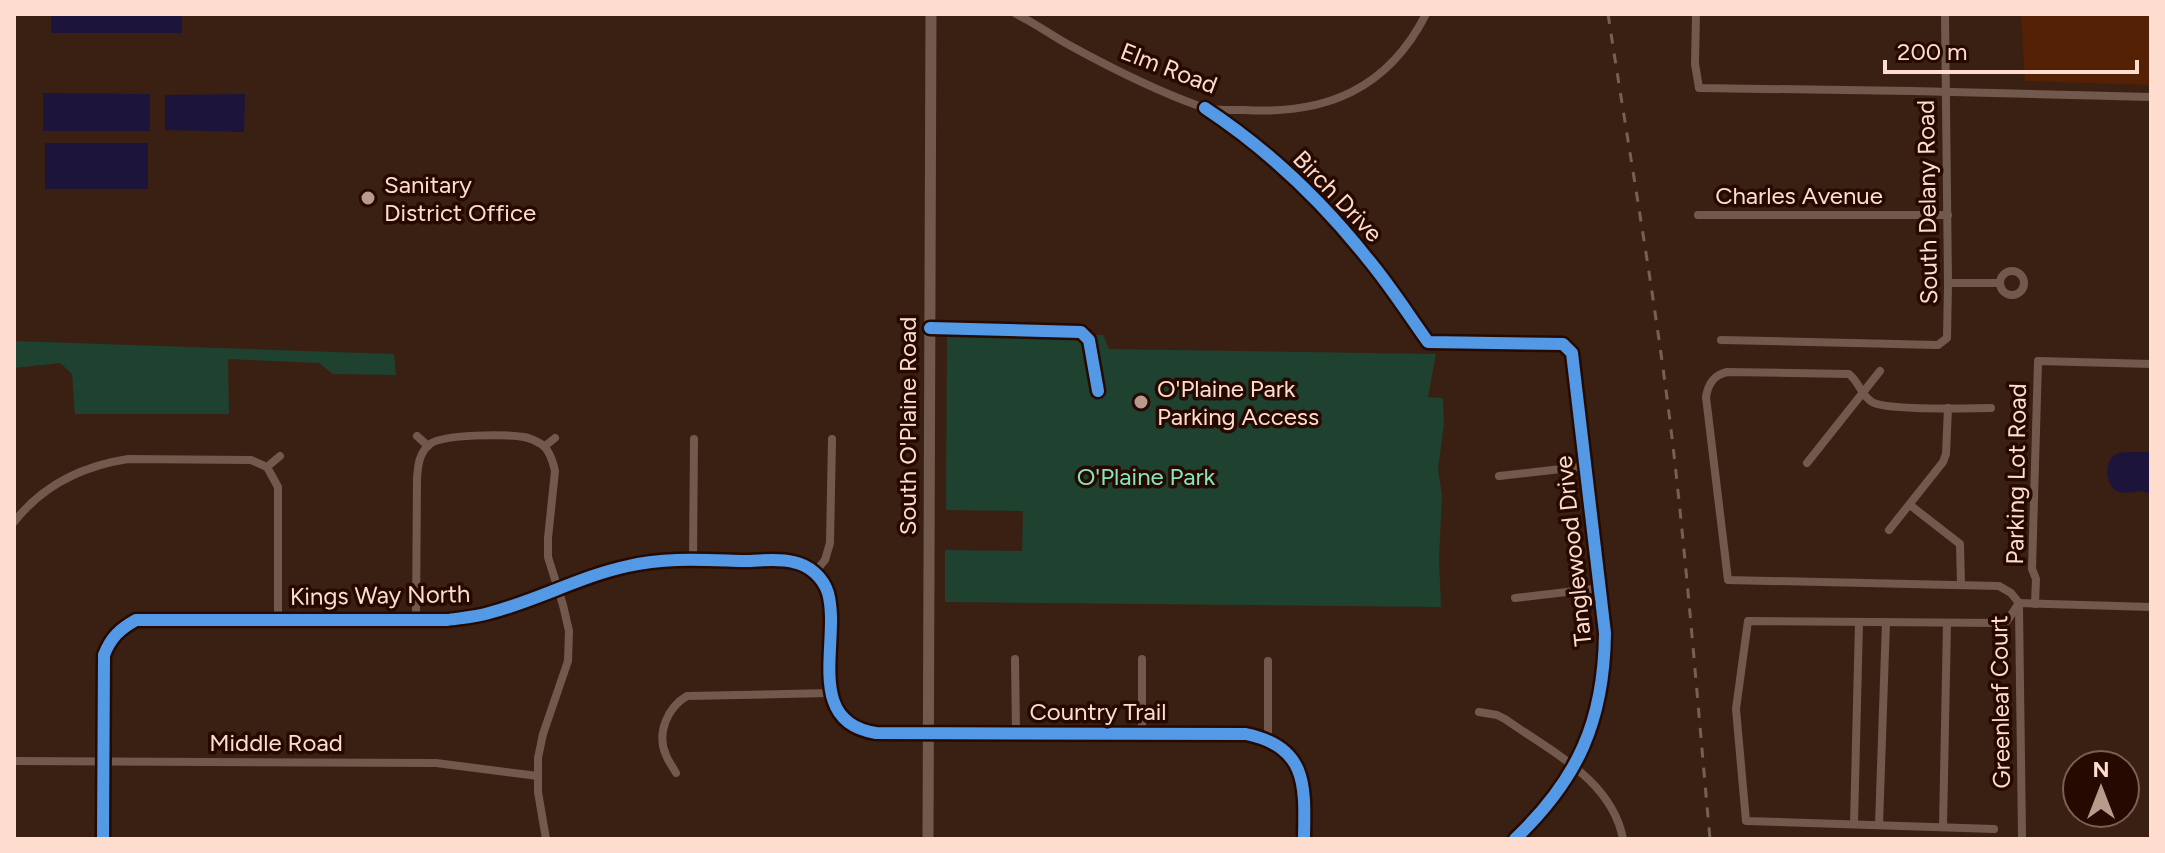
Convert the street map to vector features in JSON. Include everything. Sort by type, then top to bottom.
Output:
[{"type":"main road","name":"South O'Plaine Road","points":[[928,839],[931,14]]},
{"type":"street","name":"Elm Road","points":[[1016,14],[1111,67],[1205,108],[1281,111],[1320,105],[1364,85],[1399,55],[1426,14]]},
{"type":"street","points":[[1696,14],[1695,64],[1699,88],[2151,97]]},
{"type":"street","name":"South Delany Road","points":[[1721,340],[1938,345],[1944,342],[1948,333],[1945,14]]},
{"type":"street","name":"Birch Drive","points":[[1205,108],[1265,152],[1320,204],[1369,259],[1428,342],[1563,344],[1572,353],[1576,376]]},
{"type":"street","name":"Charles Avenue","points":[[1698,215],[1948,215]]},
{"type":"street","points":[[1948,283],[2000,283]]},
{"type":"street","points":[[930,328],[1081,332],[1089,340],[1098,391]]},
{"type":"street","name":"Parking Lot Road","points":[[2035,604],[2036,579],[2032,569],[2038,361],[2151,364]]},
{"type":"street","points":[[1807,463],[1880,371]]},
{"type":"street","points":[[1991,408],[1879,406],[1862,394],[1857,381],[1849,374],[1727,372],[1711,382],[1706,397],[1728,580],[1999,586],[2011,593],[2019,603],[2007,621],[1998,623],[1748,621],[1736,709],[1746,821],[1994,829]]},
{"type":"street","name":"Tanglewood Drive","points":[[1515,839],[1546,807],[1574,768],[1592,728],[1603,678],[1605,633],[1601,588],[1576,376]]},
{"type":"street","points":[[1889,530],[1943,462],[1948,408]]},
{"type":"street","points":[[417,436],[428,446]]},
{"type":"street","points":[[416,620],[418,461],[423,451],[437,440],[453,437],[525,437],[545,446],[555,471],[548,557],[567,621],[568,661],[538,758],[538,792],[546,839]]},
{"type":"street","points":[[545,446],[555,438]]},
{"type":"street","points":[[693,560],[694,439]]},
{"type":"street","points":[[832,439],[830,543],[825,560],[815,572],[825,586],[830,607],[830,693],[844,719],[867,731],[928,732]]},
{"type":"street","points":[[267,467],[280,456]]},
{"type":"street","points":[[14,522],[54,484],[79,471],[108,462],[128,459],[246,459],[267,467],[278,487],[278,619]]},
{"type":"street","points":[[1499,476],[1587,466]]},
{"type":"street","points":[[1910,505],[1960,544],[1961,584]]},
{"type":"street","name":"Kings Way North","points":[[103,839],[104,655],[121,628],[136,620],[447,620],[479,616],[625,566],[651,561],[786,561],[815,572]]},
{"type":"street","points":[[1515,598],[1601,588]]},
{"type":"street","name":"Greenleaf Court","points":[[2022,836],[2019,603],[2151,607]]},
{"type":"street","points":[[1854,824],[1859,622]]},
{"type":"street","points":[[1879,825],[1886,622]]},
{"type":"street","points":[[1943,827],[1947,623]]},
{"type":"street","points":[[1015,659],[1016,733]]},
{"type":"street","points":[[1142,659],[1142,733]]},
{"type":"street","points":[[1268,661],[1268,740],[1286,752],[1300,773],[1304,839]]},
{"type":"street","points":[[676,773],[664,752],[665,720],[674,706],[687,696],[830,693]]},
{"type":"street","points":[[1479,712],[1505,719],[1602,792],[1613,810],[1623,839]]},
{"type":"street","name":"Country Trail","points":[[928,732],[1246,734],[1268,740]]},
{"type":"street","name":"Middle Road","points":[[14,761],[436,763],[538,776]]},
{"type":"shaded area","points":[[51,14],[182,14],[182,33],[51,33]]},
{"type":"shaded area","points":[[2021,14],[2151,14],[2151,85],[2025,81]]},
{"type":"shaded area","points":[[43,93],[150,94],[150,131],[43,131]]},
{"type":"shaded area","points":[[245,94],[244,132],[165,130],[165,95]]},
{"type":"shaded area","points":[[45,143],[148,143],[148,189],[45,189]]},
{"type":"shaded area","points":[[2151,452],[2151,494],[2124,493],[2111,486],[2108,468],[2112,457],[2122,453]]},
{"type":"green space","name":"O'Plaine Park","points":[[947,334],[1103,335],[1109,349],[1436,354],[1428,397],[1443,398],[1444,423],[1438,470],[1442,495],[1439,558],[1441,607],[945,602],[945,550],[1022,551],[1023,511],[946,510]]},
{"type":"green space","points":[[14,341],[394,354],[396,375],[333,374],[319,363],[228,359],[229,414],[75,414],[72,374],[60,363],[14,368]]},
{"type":"railway","points":[[1608,14],[1673,446],[1710,839]]},
{"type":"cycle path","points":[[1205,108],[1271,158],[1331,216],[1383,278],[1428,342],[1563,344],[1572,353],[1605,633],[1603,665],[1593,721],[1571,771],[1556,794],[1515,839]]},
{"type":"cycle path","points":[[930,328],[1081,332],[1089,340],[1098,391]]},
{"type":"cycle path","points":[[103,839],[104,655],[117,634],[136,620],[447,620],[507,608],[610,570],[657,561],[686,560],[781,560],[805,566],[815,573],[826,587],[831,612],[832,696],[840,713],[854,726],[876,733],[1246,734],[1281,748],[1292,759],[1302,786],[1304,839]]},
{"type":"place","name":"Sanitary District Office","points":[[368,198]]},
{"type":"place","name":"O'Plaine Park Parking Access","points":[[1141,402]]}]
